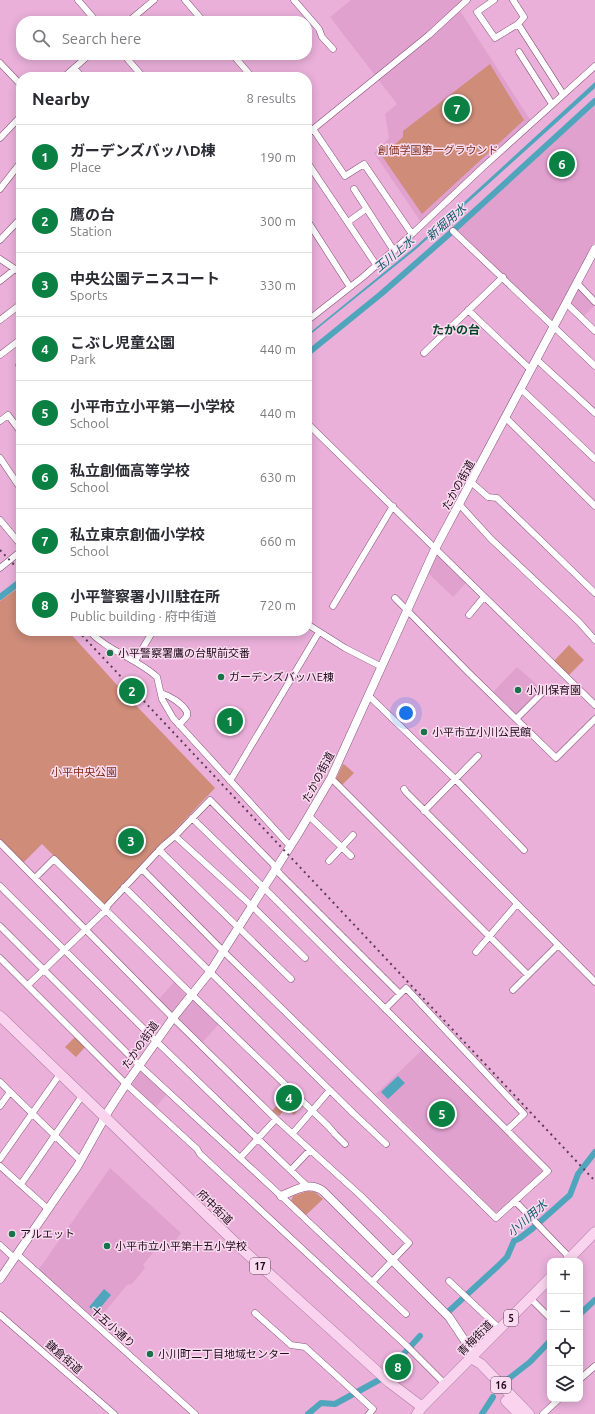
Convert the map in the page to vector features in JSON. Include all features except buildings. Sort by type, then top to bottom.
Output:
[{"type":"main road","name":"府中街道","points":[[0,1016],[105,1118],[291,1294],[419,1411]]},
{"type":"main road","points":[[569,1258],[595,1232]]},
{"type":"main road","name":"青梅街道","points":[[419,1411],[547,1281]]},
{"type":"main road","name":"16","points":[[471,1358],[476,1369],[519,1414]]},
{"type":"main road","name":"16","points":[[471,1358],[481,1364],[529,1414]]},
{"type":"street","points":[[78,0],[92,16]]},
{"type":"street","points":[[135,16],[154,0]]},
{"type":"street","points":[[185,0],[199,16]]},
{"type":"street","points":[[294,0],[308,16]]},
{"type":"street","points":[[412,234],[364,164],[344,176],[313,129],[429,35],[467,0]]},
{"type":"street","points":[[494,0],[477,12],[495,38],[518,24],[524,17],[513,0]]},
{"type":"street","points":[[312,21],[319,29],[322,38],[332,49]]},
{"type":"street","points":[[518,24],[563,94]]},
{"type":"street","points":[[519,52],[552,104]]},
{"type":"street","points":[[70,72],[84,60]]},
{"type":"street","points":[[128,60],[138,72]]},
{"type":"street","points":[[237,60],[248,72]]},
{"type":"street","points":[[0,63],[16,80]]},
{"type":"street","points":[[312,317],[394,251],[595,66]]},
{"type":"street","points":[[74,68],[78,72]]},
{"type":"street","points":[[0,138],[16,121]]},
{"type":"street","points":[[0,189],[16,168]]},
{"type":"street","points":[[312,169],[376,266]]},
{"type":"street","points":[[354,189],[394,251]]},
{"type":"street","points":[[348,222],[366,209]]},
{"type":"street","points":[[0,240],[16,224]]},
{"type":"street","points":[[312,228],[350,287]]},
{"type":"street","points":[[453,231],[595,366]]},
{"type":"street","name":"たかの街道","points":[[0,1279],[82,1161],[105,1118],[126,1084],[173,1018],[210,972],[251,905],[309,816],[331,778],[435,549],[566,303],[593,259],[595,249]]},
{"type":"street","points":[[0,259],[15,269],[0,281]]},
{"type":"street","points":[[424,353],[503,277]]},
{"type":"street","points":[[577,284],[595,302]]},
{"type":"street","points":[[566,303],[595,331]]},
{"type":"street","points":[[0,320],[16,308]]},
{"type":"street","points":[[468,310],[531,370]]},
{"type":"street","points":[[0,355],[16,343]]},
{"type":"street","points":[[536,359],[595,413]]},
{"type":"street","points":[[521,389],[595,459]]},
{"type":"street","points":[[0,421],[8,415],[16,425]]},
{"type":"street","points":[[506,418],[595,506]]},
{"type":"street","points":[[312,428],[393,506],[484,598],[595,705]]},
{"type":"street","points":[[0,458],[16,482]]},
{"type":"street","points":[[471,482],[488,497],[497,498],[587,582],[595,593]]},
{"type":"street","points":[[459,504],[491,538],[579,622],[595,640]]},
{"type":"street","points":[[333,606],[393,506]]},
{"type":"street","points":[[0,520],[16,543]]},
{"type":"street","points":[[0,568],[16,554]]},
{"type":"street","points":[[395,598],[556,758],[595,719]]},
{"type":"street","points":[[469,615],[484,598]]},
{"type":"street","points":[[312,627],[345,648],[382,667]]},
{"type":"street","points":[[230,781],[319,632]]},
{"type":"street","points":[[94,636],[98,641],[135,661],[157,676],[162,699],[173,718],[290,846]]},
{"type":"street","points":[[135,661],[150,636]]},
{"type":"street","points":[[516,719],[545,690]]},
{"type":"street","points":[[161,693],[168,695],[185,708],[187,716],[179,725]]},
{"type":"street","points":[[369,696],[455,779],[524,850]]},
{"type":"street","points":[[424,811],[478,756]]},
{"type":"street","points":[[331,778],[528,975]]},
{"type":"street","points":[[404,789],[424,811],[595,982]]},
{"type":"street","points":[[28,985],[106,910],[108,905],[124,887],[210,800],[400,994]]},
{"type":"street","points":[[309,816],[351,856]]},
{"type":"street","points":[[142,869],[223,951],[496,1218],[548,1171],[192,818]]},
{"type":"street","points":[[329,861],[353,835]]},
{"type":"street","points":[[175,836],[251,905],[305,958]]},
{"type":"street","points":[[0,843],[173,1018],[276,1119],[360,1195],[409,1243],[372,1282]]},
{"type":"street","points":[[159,850],[290,979]]},
{"type":"street","points":[[35,878],[54,859],[345,1144]]},
{"type":"street","points":[[0,886],[156,1042],[307,1186]]},
{"type":"street","points":[[124,887],[386,1144]]},
{"type":"street","points":[[476,952],[517,904]]},
{"type":"street","points":[[0,926],[140,1066],[406,1314]]},
{"type":"street","points":[[513,990],[558,945]]},
{"type":"street","points":[[0,958],[126,1084],[198,1149],[200,1154],[409,1348],[445,1384]]},
{"type":"street","points":[[385,1008],[406,988],[524,1114],[507,1130]]},
{"type":"street","points":[[0,1159],[60,1074]]},
{"type":"street","points":[[0,1082],[82,1161]]},
{"type":"street","points":[[293,1133],[330,1090]]},
{"type":"street","points":[[0,1106],[10,1092]]},
{"type":"street","points":[[20,1184],[82,1096]]},
{"type":"street","points":[[240,1158],[276,1119]]},
{"type":"street","points":[[291,1170],[310,1150]]},
{"type":"street","points":[[0,1166],[48,1209]]},
{"type":"street","points":[[281,1196],[307,1186],[317,1187],[323,1191],[449,1317],[471,1350],[471,1358]]},
{"type":"street","points":[[515,1201],[567,1258]]},
{"type":"street","name":"十五小通り","points":[[0,1245],[16,1256],[195,1414]]},
{"type":"street","points":[[449,1281],[500,1329]]},
{"type":"street","points":[[530,1298],[547,1315]]},
{"type":"street","points":[[254,1313],[291,1346],[305,1347],[373,1409],[369,1414]]},
{"type":"street","name":"鎌倉街道","points":[[0,1315],[114,1414]]},
{"type":"street","points":[[583,1376],[595,1366]]},
{"type":"street","points":[[543,1414],[556,1402]]},
{"type":"shaded area","points":[[351,0],[463,0],[457,6],[531,121],[421,222],[374,153],[389,138],[385,114],[397,104],[330,17]]},
{"type":"shaded area","points":[[595,106],[595,242],[553,321],[457,230],[462,223]]},
{"type":"shaded area","points":[[578,287],[595,305],[584,316],[572,305],[571,300]]},
{"type":"shaded area","points":[[439,556],[466,583],[453,597],[428,573],[435,557]]},
{"type":"shaded area","name":"小川保育園","points":[[517,667],[541,688],[541,692],[517,716],[493,692]]},
{"type":"shaded area","points":[[174,982],[186,995],[173,1013],[171,1013],[158,1000]]},
{"type":"shaded area","points":[[190,1000],[194,1000],[219,1024],[200,1045],[175,1020]]},
{"type":"shaded area","points":[[423,1049],[544,1170],[499,1212],[494,1211],[376,1094]]},
{"type":"shaded area","points":[[141,1071],[143,1071],[167,1094],[155,1108],[133,1087],[133,1083]]},
{"type":"shaded area","name":"小平市立小平第十五小学校","points":[[110,1168],[181,1233],[169,1249],[161,1243],[143,1265],[145,1268],[132,1284],[127,1285],[99,1319],[95,1319],[39,1269]]},
{"type":"green space","name":"創価学園第一グラウンド","points":[[490,64],[524,120],[422,214],[382,156],[403,137],[403,131]]},
{"type":"green space","name":"小平中央公園","points":[[16,590],[16,636],[73,636],[128,697],[215,788],[104,906],[42,844],[23,863],[0,841],[0,601]]},
{"type":"green space","points":[[569,645],[584,660],[568,676],[554,661]]},
{"type":"green space","points":[[343,764],[354,773],[342,785],[336,779]]},
{"type":"green space","points":[[75,1037],[86,1046],[76,1057],[65,1047]]},
{"type":"green space","points":[[289,1091],[303,1104],[294,1115],[286,1108],[279,1116],[272,1111]]},
{"type":"green space","points":[[308,1191],[315,1192],[323,1199],[306,1215],[291,1201],[293,1196]]},
{"type":"water","points":[[595,82],[595,88],[415,250],[312,333],[312,331],[415,247]]},
{"type":"water","points":[[398,1076],[405,1083],[388,1099],[381,1092]]},
{"type":"water","points":[[104,1289],[111,1295],[96,1313],[89,1307]]},
{"type":"waterway","name":"新堀用水","points":[[312,350],[381,294],[455,229],[595,101]]},
{"type":"waterway","name":"新堀用水","points":[[0,597],[16,585]]},
{"type":"waterway","name":"小川用水","points":[[448,1312],[507,1257],[514,1241],[533,1228],[570,1195],[578,1174],[595,1152]]},
{"type":"waterway","points":[[583,1311],[595,1300]]},
{"type":"waterway","name":"小川用水","points":[[387,1372],[420,1336]]},
{"type":"waterway","points":[[507,1380],[530,1362],[547,1344]]},
{"type":"waterway","name":"小川用水","points":[[308,1414],[321,1403],[335,1404],[379,1380]]},
{"type":"waterway","points":[[482,1414],[493,1397]]},
{"type":"railway","points":[[0,550],[16,567]]},
{"type":"railway","points":[[83,636],[595,1181]]},
{"type":"place","name":"私立東京創価小学校","points":[[457,109]]},
{"type":"place","name":"私立創価高等学校","points":[[562,164]]},
{"type":"place","name":"小平警察署鷹の台駅前交番","points":[[110,653]]},
{"type":"place","name":"ガーデンズバッハE棟","points":[[221,677]]},
{"type":"place","name":"小川保育園","points":[[518,690]]},
{"type":"place","name":"鷹の台","points":[[132,691]]},
{"type":"place","name":"ガーデンズバッハD棟","points":[[230,721]]},
{"type":"place","name":"小平市立小川公民館","points":[[424,732]]},
{"type":"place","name":"中央公園テニスコート","points":[[131,841]]},
{"type":"place","name":"こぶし児童公園","points":[[289,1098]]},
{"type":"place","name":"小平市立小平第一小学校","points":[[442,1114]]},
{"type":"place","name":"アルエット","points":[[12,1234]]},
{"type":"place","name":"小平市立小平第十五小学校","points":[[107,1246]]},
{"type":"place","name":"小川町二丁目地域センター","points":[[150,1354]]},
{"type":"place","name":"小平警察署小川駐在所","points":[[398,1367]]},
{"type":"district","name":"たかの台","points":[[456,329]]},
{"type":"water label","name":"玉川上水","points":[[394,254]]}]
